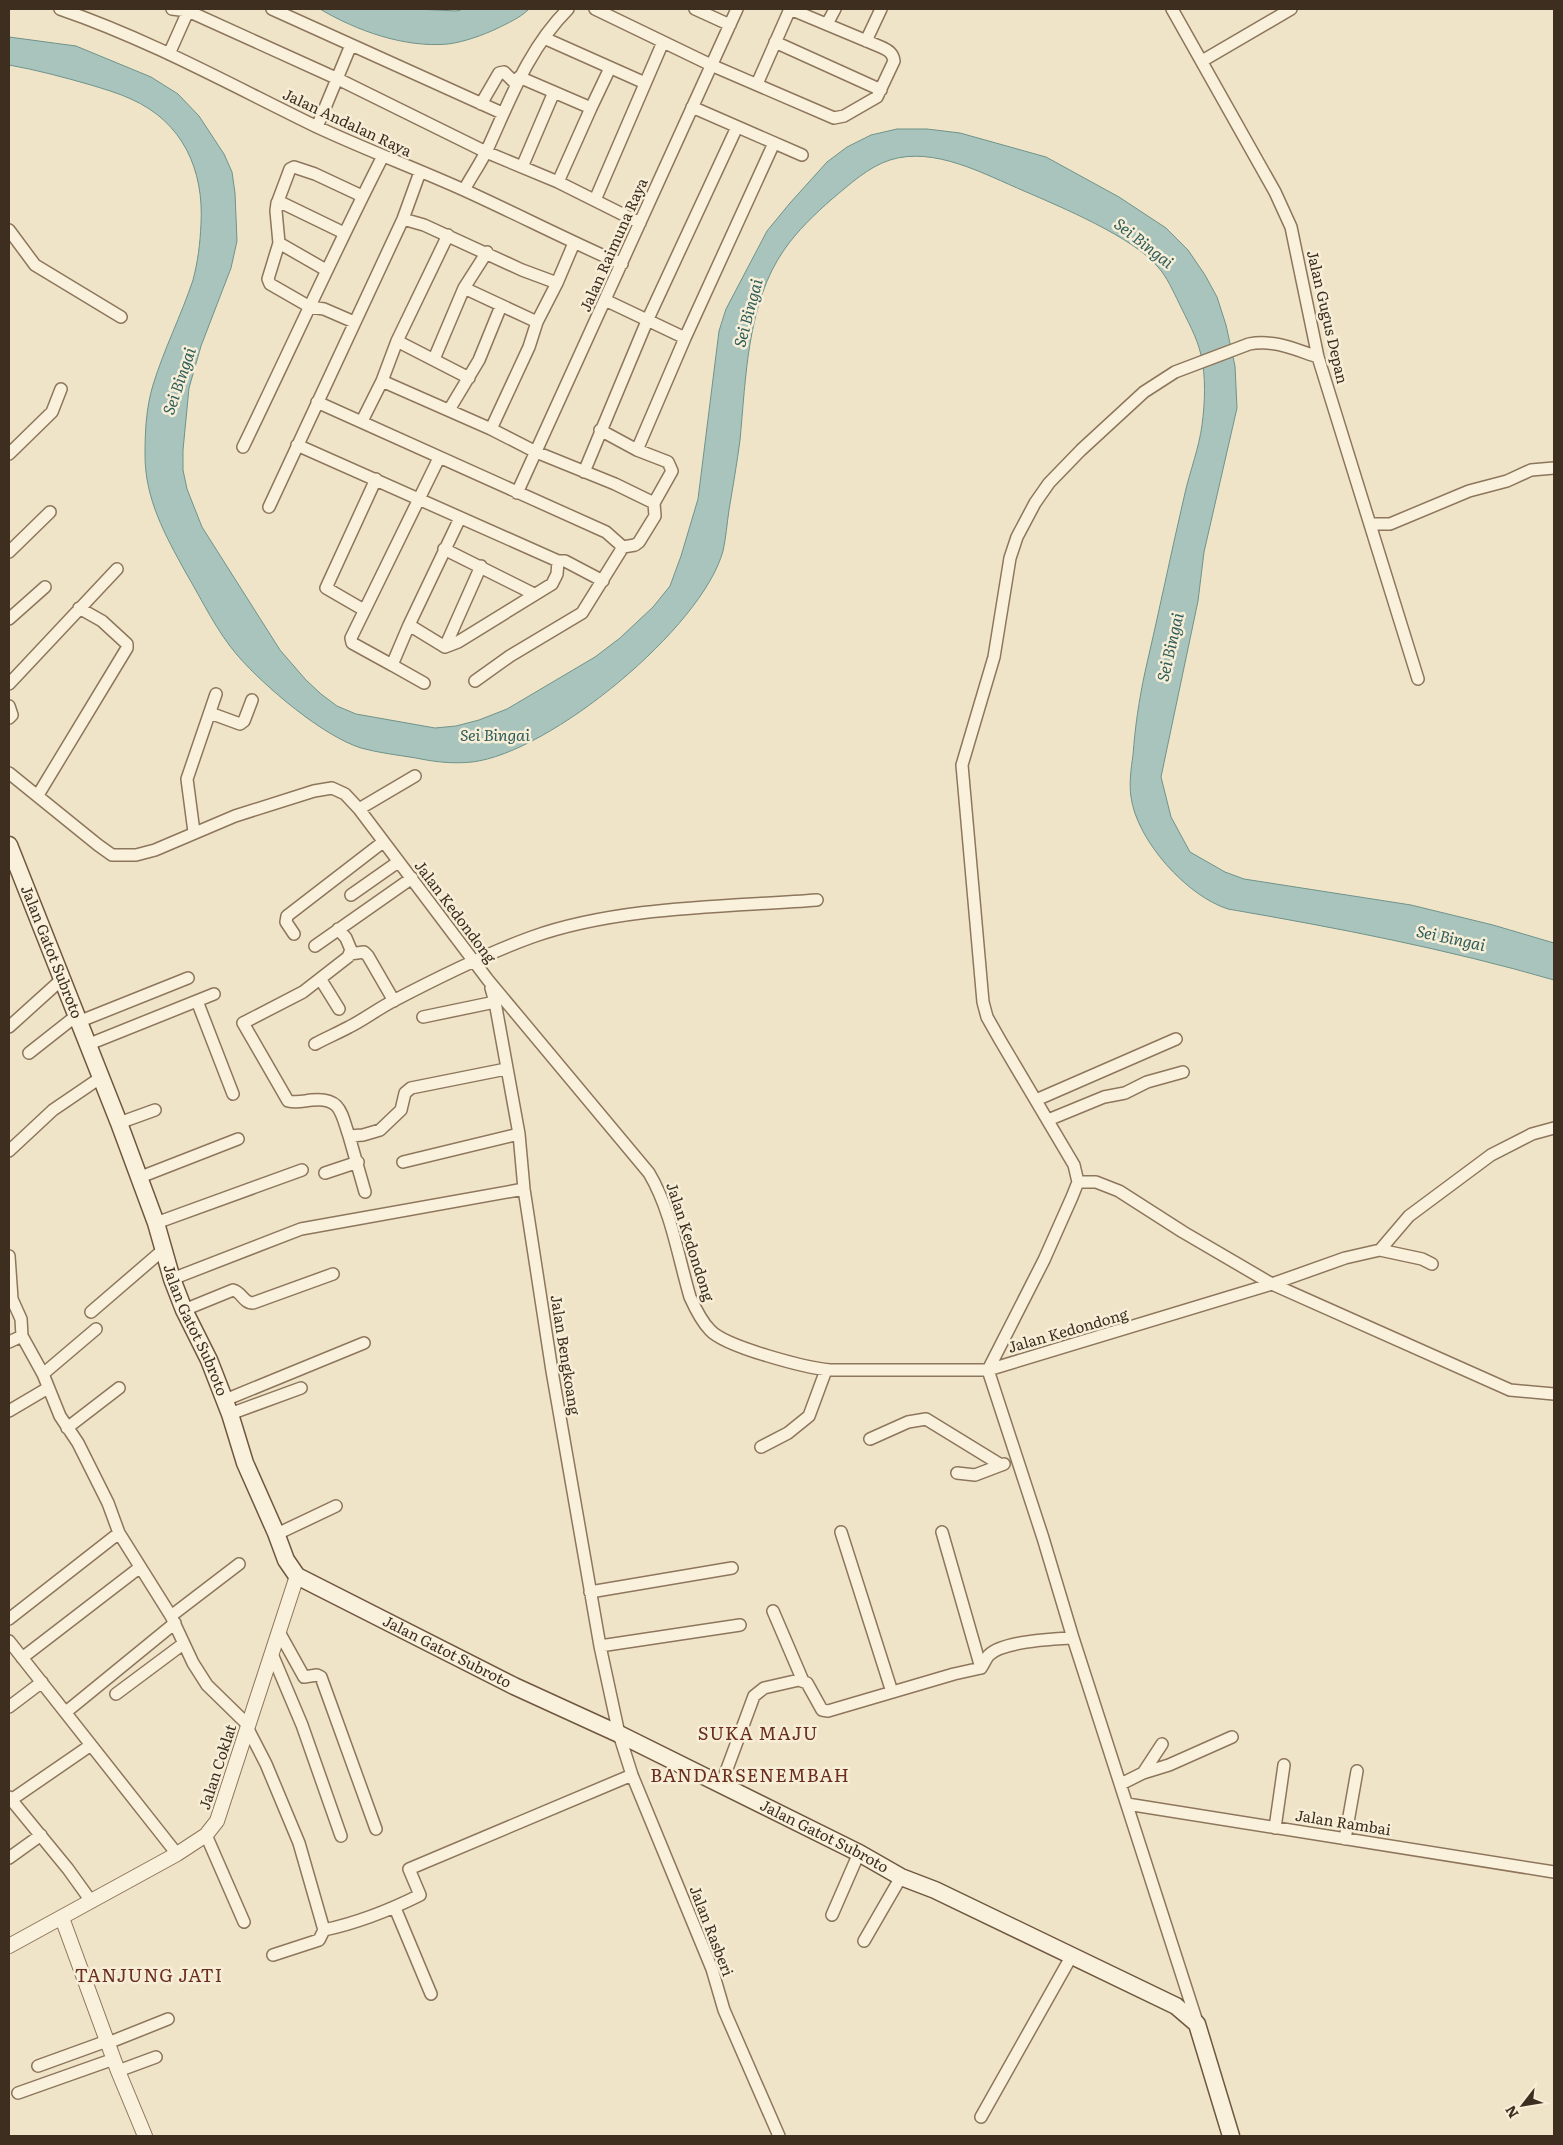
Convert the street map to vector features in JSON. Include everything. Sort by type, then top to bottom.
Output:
[{"type":"main road","name":"Jalan Gatot Subroto","points":[[9,845],[61,980],[120,1124],[138,1178],[156,1223],[172,1279],[184,1310],[209,1360],[245,1463],[277,1534],[286,1560],[297,1576],[514,1686],[619,1734],[859,1853],[901,1877],[935,1890],[1071,1957],[1160,1997],[1176,2006],[1197,2024]]},
{"type":"main road","points":[[1197,2024],[1231,2136]]},
{"type":"street","name":"Jalan Andalan Raya","points":[[60,9],[82,16],[169,54],[317,127],[464,190],[622,264]]},
{"type":"street","points":[[172,9],[188,10],[338,79],[486,152],[558,182],[640,223]]},
{"type":"street","points":[[272,9],[502,113]]},
{"type":"street","points":[[464,190],[486,152],[517,80],[544,38],[568,9]]},
{"type":"street","points":[[595,9],[711,65],[834,118],[840,118],[877,97],[894,61],[894,57],[888,50],[790,9],[757,84]]},
{"type":"street","points":[[695,9],[730,25]]},
{"type":"street","name":"Jalan Raimuna Raya","points":[[517,493],[737,9]]},
{"type":"street","points":[[827,24],[835,9]]},
{"type":"street","points":[[866,42],[881,9]]},
{"type":"street","name":"Jalan Gugus Depan","points":[[1172,9],[1275,192],[1291,227],[1318,357],[1418,679]]},
{"type":"street","points":[[1202,61],[1291,9]]},
{"type":"street","points":[[169,54],[188,10]]},
{"type":"street","points":[[544,38],[645,82]]},
{"type":"street","points":[[595,200],[663,42]]},
{"type":"street","points":[[775,42],[881,90]]},
{"type":"street","points":[[317,127],[351,45]]},
{"type":"street","points":[[558,182],[610,68]]},
{"type":"street","points":[[481,104],[499,73],[504,72],[517,80],[554,92],[592,108]]},
{"type":"street","points":[[522,167],[554,92]]},
{"type":"street","points":[[692,107],[802,155]]},
{"type":"street","points":[[584,472],[647,321],[737,127]]},
{"type":"street","points":[[637,450],[685,338],[774,143]]},
{"type":"street","points":[[243,447],[326,270],[383,156]]},
{"type":"street","points":[[354,322],[324,309],[310,307],[270,284],[268,279],[278,243],[276,211],[278,201],[290,169],[294,166],[362,196]]},
{"type":"street","points":[[269,507],[403,219],[420,172]]},
{"type":"street","points":[[278,201],[344,233]]},
{"type":"street","points":[[403,219],[424,225],[487,252],[515,267],[558,283]]},
{"type":"street","points":[[9,230],[35,265],[121,317]]},
{"type":"street","points":[[362,421],[382,381],[397,341],[448,235]]},
{"type":"street","points":[[278,243],[326,270]]},
{"type":"street","points":[[491,429],[529,347],[537,322],[558,283],[574,243]]},
{"type":"street","points":[[434,359],[464,288],[487,252]]},
{"type":"street","points":[[464,288],[537,322]]},
{"type":"street","points":[[605,300],[685,338]]},
{"type":"street","points":[[448,410],[470,378],[501,306]]},
{"type":"street","points":[[397,341],[470,378]]},
{"type":"street","points":[[1197,2024],[1073,1638],[1018,1458],[988,1370],[1044,1260],[1078,1182],[1074,1165],[992,1025],[982,1002],[962,765],[994,657],[1010,558],[1017,537],[1035,503],[1049,483],[1081,450],[1144,392],[1175,372],[1259,342],[1275,344],[1318,357]]},
{"type":"street","points":[[382,381],[491,429],[536,452],[654,503]]},
{"type":"street","points":[[9,454],[52,412],[61,389]]},
{"type":"street","points":[[317,402],[606,532],[623,547]]},
{"type":"street","points":[[600,430],[637,450],[664,460],[672,471],[654,503],[655,516],[643,537],[635,545],[623,547]]},
{"type":"street","points":[[297,445],[420,498],[460,518],[558,561],[565,561],[603,581]]},
{"type":"street","points":[[424,683],[354,645],[350,641],[439,458]]},
{"type":"street","points":[[1370,524],[1390,524],[1469,491],[1507,481],[1531,470],[1554,468]]},
{"type":"street","points":[[364,610],[326,588],[376,479]]},
{"type":"street","points":[[9,552],[50,512]]},
{"type":"street","points":[[392,665],[444,549],[460,518]]},
{"type":"street","points":[[475,681],[510,656],[582,613],[623,547]]},
{"type":"street","points":[[444,549],[534,594]]},
{"type":"street","points":[[445,647],[472,634],[552,584],[557,574],[558,561]]},
{"type":"street","points":[[445,647],[481,566]]},
{"type":"street","points":[[9,684],[117,569]]},
{"type":"street","points":[[9,619],[45,587]]},
{"type":"street","points":[[38,795],[127,648],[127,644],[102,621],[79,608]]},
{"type":"street","points":[[409,625],[445,647]]},
{"type":"street","points":[[194,832],[187,779],[216,694]]},
{"type":"street","points":[[210,713],[240,724],[244,721],[252,700]]},
{"type":"street","points":[[9,706],[12,714],[9,718]]},
{"type":"street","name":"Jalan Kedondong","points":[[9,773],[112,855],[136,855],[155,850],[235,816],[305,794],[332,788],[345,794],[359,809],[488,980],[649,1173],[659,1189],[667,1212],[690,1297],[696,1310],[711,1331],[736,1345],[810,1368],[826,1370],[988,1370],[1272,1284],[1345,1258],[1380,1250]]},
{"type":"street","points":[[359,809],[416,776]]},
{"type":"street","points":[[294,934],[286,922],[287,916],[383,842]]},
{"type":"street","points":[[351,895],[398,862]]},
{"type":"street","points":[[315,946],[412,878]]},
{"type":"street","points":[[315,1044],[350,1027],[394,1001],[474,961],[532,937],[589,920],[647,912],[817,900]]},
{"type":"street","points":[[338,929],[346,938],[350,954]]},
{"type":"street","points":[[365,1192],[358,1162],[342,1115],[332,1102],[328,1100],[298,1103],[286,1098],[243,1023],[303,992],[321,980],[350,954],[364,952],[368,956],[394,1001]]},
{"type":"street","points":[[29,1053],[77,1019],[188,978]]},
{"type":"street","points":[[9,1027],[61,980]]},
{"type":"street","points":[[321,980],[339,1009]]},
{"type":"street","name":"Jalan Bengkoang","points":[[488,980],[496,1002],[506,1069],[519,1134],[524,1189],[552,1371],[590,1592],[619,1734]]},
{"type":"street","points":[[87,1045],[214,994]]},
{"type":"street","points":[[197,1001],[233,1094]]},
{"type":"street","points":[[423,1017],[496,1002]]},
{"type":"street","points":[[1036,1100],[1114,1068],[1176,1039]]},
{"type":"street","points":[[349,1136],[363,1135],[380,1130],[400,1110],[405,1093],[411,1088],[506,1069]]},
{"type":"street","points":[[1048,1120],[1104,1097],[1125,1093],[1147,1082],[1183,1072]]},
{"type":"street","points":[[9,1151],[53,1110],[100,1078]]},
{"type":"street","points":[[120,1124],[155,1110]]},
{"type":"street","points":[[1432,1264],[1422,1259],[1380,1250],[1409,1216],[1491,1155],[1532,1134],[1554,1128]]},
{"type":"street","points":[[403,1162],[519,1134]]},
{"type":"street","points":[[138,1178],[238,1139]]},
{"type":"street","points":[[325,1173],[358,1162]]},
{"type":"street","points":[[156,1223],[302,1170]]},
{"type":"street","points":[[1078,1182],[1096,1182],[1119,1191],[1183,1232],[1272,1284],[1510,1390],[1554,1394]]},
{"type":"street","points":[[172,1279],[301,1229],[524,1189]]},
{"type":"street","points":[[91,1312],[164,1250]]},
{"type":"street","points":[[9,1256],[12,1299],[21,1319],[22,1336],[42,1374],[52,1401],[78,1443],[108,1503],[119,1533],[173,1620],[192,1663],[207,1685],[248,1727],[266,1764],[299,1843],[324,1930],[319,1940],[273,1956]]},
{"type":"street","points":[[184,1310],[233,1290],[237,1291],[245,1300],[253,1303],[332,1274]]},
{"type":"street","points":[[42,1374],[96,1329]]},
{"type":"street","points":[[9,1342],[22,1336]]},
{"type":"street","points":[[227,1407],[364,1343]]},
{"type":"street","points":[[761,1447],[788,1433],[809,1416],[826,1370]]},
{"type":"street","points":[[9,1411],[48,1388]]},
{"type":"street","points":[[67,1428],[119,1388]]},
{"type":"street","points":[[227,1407],[301,1388]]},
{"type":"street","points":[[870,1439],[908,1422],[926,1419],[1001,1465]]},
{"type":"street","points":[[957,1473],[975,1475],[1018,1458]]},
{"type":"street","points":[[277,1534],[336,1506]]},
{"type":"street","points":[[841,1532],[892,1692]]},
{"type":"street","points":[[942,1532],[981,1668]]},
{"type":"street","points":[[9,1620],[119,1533]]},
{"type":"street","points":[[66,1712],[239,1564]]},
{"type":"street","points":[[22,1658],[139,1568]]},
{"type":"street","points":[[590,1592],[732,1568]]},
{"type":"street","name":"Jalan Coklat","points":[[9,1946],[178,1854],[206,1835],[217,1822],[297,1576]]},
{"type":"street","points":[[773,1611],[803,1681]]},
{"type":"street","points":[[600,1646],[740,1624]]},
{"type":"street","points":[[278,1632],[304,1677],[317,1675],[321,1677],[376,1829]]},
{"type":"street","points":[[721,1785],[756,1693],[764,1688],[799,1680],[803,1681],[807,1683],[822,1710],[828,1711],[954,1674],[981,1668],[990,1655],[998,1650],[1014,1645],[1073,1638]]},
{"type":"street","points":[[9,1641],[178,1854]]},
{"type":"street","points":[[116,1694],[183,1644]]},
{"type":"street","points":[[272,1654],[302,1725],[340,1836]]},
{"type":"street","points":[[9,1707],[42,1682]]},
{"type":"street","name":"Jalan Rasberi","points":[[619,1734],[632,1775],[712,1969],[724,2010],[779,2136]]},
{"type":"street","points":[[1121,1784],[1143,1773],[1169,1765],[1232,1737]]},
{"type":"street","points":[[91,1744],[10,1798],[91,1901]]},
{"type":"street","points":[[1143,1773],[1162,1744]]},
{"type":"street","points":[[1275,1828],[1284,1765]]},
{"type":"street","points":[[1345,1839],[1357,1770]]},
{"type":"street","points":[[324,1930],[395,1908],[420,1895],[409,1869],[632,1775]]},
{"type":"street","name":"Jalan Rambai","points":[[1127,1804],[1554,1872]]},
{"type":"street","points":[[9,1858],[41,1835]]},
{"type":"street","points":[[206,1835],[244,1922]]},
{"type":"street","points":[[832,1915],[859,1853]]},
{"type":"street","points":[[864,1941],[901,1877]]},
{"type":"street","points":[[395,1908],[431,1994]]},
{"type":"street","points":[[62,1918],[107,2042],[145,2136]]},
{"type":"street","points":[[981,2117],[1071,1957]]},
{"type":"street","points":[[38,2066],[168,2020]]},
{"type":"street","points":[[18,2093],[116,2065],[156,2058]]},
{"type":"water","points":[[320,9],[456,11],[464,9],[529,9],[514,20],[479,36],[454,43],[432,45],[398,40],[365,31]]},
{"type":"water","name":"Sei Bingai","points":[[9,37],[76,46],[151,77],[178,94],[199,116],[224,154],[232,172],[237,241],[231,268],[201,346],[189,388],[183,450],[183,470],[187,489],[202,527],[280,650],[306,680],[337,706],[356,714],[435,728],[456,726],[479,720],[507,709],[595,657],[620,638],[653,607],[670,586],[698,499],[719,331],[726,309],[767,231],[827,162],[847,147],[871,135],[897,129],[927,129],[960,133],[1046,157],[1119,197],[1166,228],[1188,250],[1217,297],[1226,325],[1235,366],[1237,408],[1204,552],[1198,601],[1161,777],[1171,817],[1190,852],[1225,872],[1244,879],[1411,905],[1493,925],[1554,943],[1554,980],[1473,958],[1392,940],[1228,909],[1196,892],[1166,865],[1143,831],[1135,814],[1130,792],[1130,781],[1145,672],[1185,493],[1201,434],[1204,408],[1204,372],[1199,348],[1164,275],[1147,256],[1132,245],[1096,224],[1057,205],[976,170],[941,159],[907,157],[890,160],[866,172],[806,223],[784,250],[762,293],[755,317],[750,342],[740,440],[723,551],[709,582],[686,615],[655,649],[619,682],[580,712],[541,736],[504,754],[472,762],[437,762],[361,748],[330,733],[279,696],[230,647],[210,616],[171,545],[152,502],[148,487],[145,455],[149,402],[157,372],[193,280],[199,245],[201,204],[199,185],[187,150],[177,134],[164,121],[149,109],[131,99],[81,82],[9,65]]},
{"type":"district","name":"SUKA MAJU","points":[[758,1734]]},
{"type":"district","name":"BANDARSENEMBAH","points":[[750,1776]]},
{"type":"district","name":"TANJUNG JATI","points":[[149,1976]]}]
